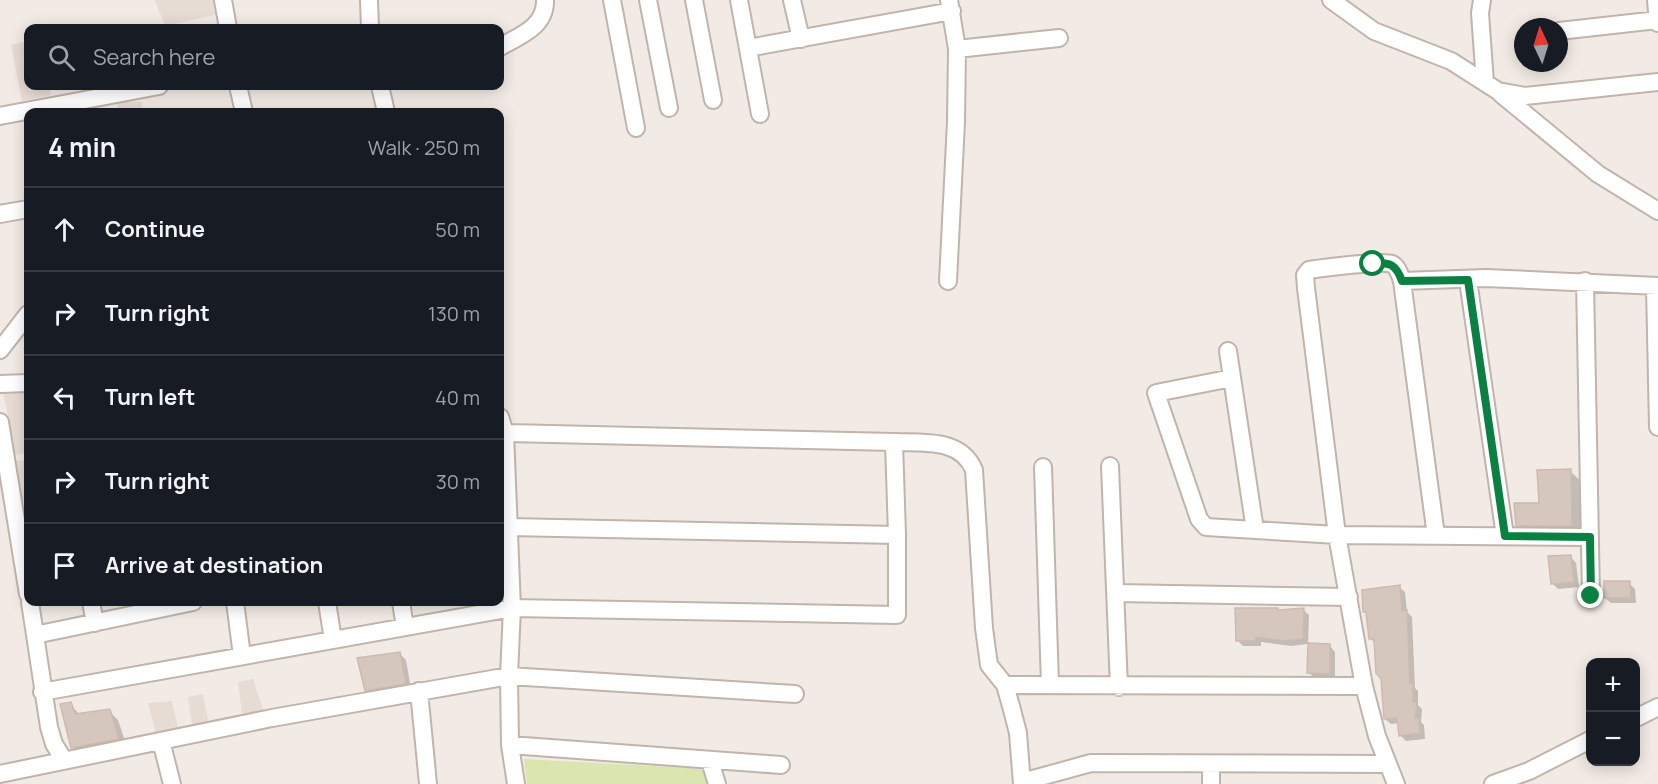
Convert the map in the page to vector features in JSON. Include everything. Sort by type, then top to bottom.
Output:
[{"type":"street","points":[[223,0],[227,24]]},
{"type":"street","points":[[369,0],[370,24]]},
{"type":"street","points":[[504,45],[535,26],[544,12],[545,0]]},
{"type":"street","points":[[612,0],[636,128]]},
{"type":"street","points":[[648,0],[669,108]]},
{"type":"street","points":[[694,0],[712,100]]},
{"type":"street","points":[[740,0],[760,114]]},
{"type":"street","points":[[792,0],[801,39]]},
{"type":"street","points":[[1331,0],[1374,32],[1451,61],[1491,87],[1598,174],[1658,211]]},
{"type":"street","points":[[1482,0],[1480,13],[1491,87]]},
{"type":"street","points":[[1568,30],[1658,22],[1656,0]]},
{"type":"street","points":[[748,48],[801,39],[951,6],[957,48],[956,122],[948,281]]},
{"type":"street","points":[[957,48],[1059,38]]},
{"type":"street","points":[[1491,87],[1525,96],[1658,82]]},
{"type":"street","points":[[42,108],[138,90]]},
{"type":"street","points":[[239,90],[243,108]]},
{"type":"street","points":[[381,90],[385,108]]},
{"type":"street","points":[[0,116],[24,111]]},
{"type":"street","points":[[0,214],[24,210]]},
{"type":"street","points":[[1396,784],[1377,736],[1364,686],[1337,536],[1305,275],[1309,270],[1386,263],[1397,268],[1402,281],[1436,537]]},
{"type":"street","points":[[1402,281],[1486,278],[1656,286],[1658,427]]},
{"type":"street","points":[[1468,280],[1505,536]]},
{"type":"street","points":[[1585,281],[1591,596]]},
{"type":"street","points":[[0,350],[24,319]]},
{"type":"street","points":[[1228,351],[1255,530]]},
{"type":"street","points":[[1232,378],[1156,393],[1199,519],[1206,527],[1337,536],[1590,537]]},
{"type":"street","points":[[0,384],[24,382]]},
{"type":"street","points":[[0,422],[24,569]]},
{"type":"street","points":[[504,425],[943,444],[956,449],[970,461],[974,470],[984,627],[989,665],[1005,685],[1018,733],[1022,783],[1091,763],[1388,764]]},
{"type":"street","points":[[42,692],[512,608],[897,615],[894,442]]},
{"type":"street","points":[[504,454],[512,608],[509,676],[510,745],[516,784]]},
{"type":"street","points":[[1110,466],[1119,687]]},
{"type":"street","points":[[1043,467],[1050,685]]},
{"type":"street","points":[[509,527],[897,535]]},
{"type":"street","points":[[1116,593],[1349,597]]},
{"type":"street","points":[[31,606],[49,727],[54,744],[64,760]]},
{"type":"street","points":[[92,606],[95,622]]},
{"type":"street","points":[[35,635],[154,606]]},
{"type":"street","points":[[236,606],[242,656]]},
{"type":"street","points":[[328,606],[333,640]]},
{"type":"street","points":[[402,606],[405,627]]},
{"type":"street","points":[[0,774],[272,718],[509,676],[795,694]]},
{"type":"street","points":[[1005,685],[1364,686]]},
{"type":"street","points":[[419,691],[423,783]]},
{"type":"street","points":[[1640,716],[1658,707]]},
{"type":"street","points":[[161,741],[172,784]]},
{"type":"street","points":[[1493,784],[1529,777],[1586,742]]},
{"type":"street","points":[[510,745],[781,765]]},
{"type":"street","points":[[710,761],[717,784]]},
{"type":"street","points":[[1211,765],[1211,784]]},
{"type":"shaded area","points":[[155,0],[216,0],[219,14],[164,24]]},
{"type":"shaded area","points":[[24,42],[24,90],[50,90],[51,95],[22,101],[11,45]]},
{"type":"shaded area","points":[[116,102],[142,102],[143,108],[118,108]]},
{"type":"shaded area","points":[[24,389],[24,454],[15,455],[3,391]]},
{"type":"shaded area","points":[[24,460],[24,501],[22,501],[15,461]]},
{"type":"shaded area","points":[[253,679],[264,712],[242,713],[238,682]]},
{"type":"shaded area","points":[[203,694],[209,724],[192,725],[188,697]]},
{"type":"shaded area","points":[[172,701],[179,732],[156,734],[148,703]]},
{"type":"green space","points":[[524,759],[706,769],[710,784],[527,784]]},
{"type":"building","points":[[1571,469],[1572,526],[1516,526],[1514,503],[1539,503],[1537,470]]},
{"type":"building","points":[[1571,555],[1574,582],[1551,584],[1548,556]]},
{"type":"building","points":[[1604,581],[1630,581],[1631,598],[1604,598]]},
{"type":"building","points":[[1400,585],[1402,611],[1407,610],[1410,684],[1413,683],[1413,702],[1417,702],[1415,718],[1419,718],[1420,733],[1399,736],[1397,718],[1384,719],[1381,679],[1376,673],[1374,639],[1369,639],[1366,612],[1363,612],[1362,590]]},
{"type":"building","points":[[1235,608],[1278,608],[1278,610],[1304,608],[1303,639],[1284,641],[1256,637],[1256,641],[1236,641]]},
{"type":"building","points":[[1308,643],[1330,644],[1330,674],[1307,673]]},
{"type":"building","points":[[400,652],[406,684],[365,691],[357,658]]},
{"type":"building","points":[[71,702],[75,714],[110,709],[119,739],[71,748],[60,704]]},
{"type":"route","points":[[1373,264],[1392,264],[1397,268],[1402,281],[1468,280],[1505,536],[1590,537],[1591,596]]}]
